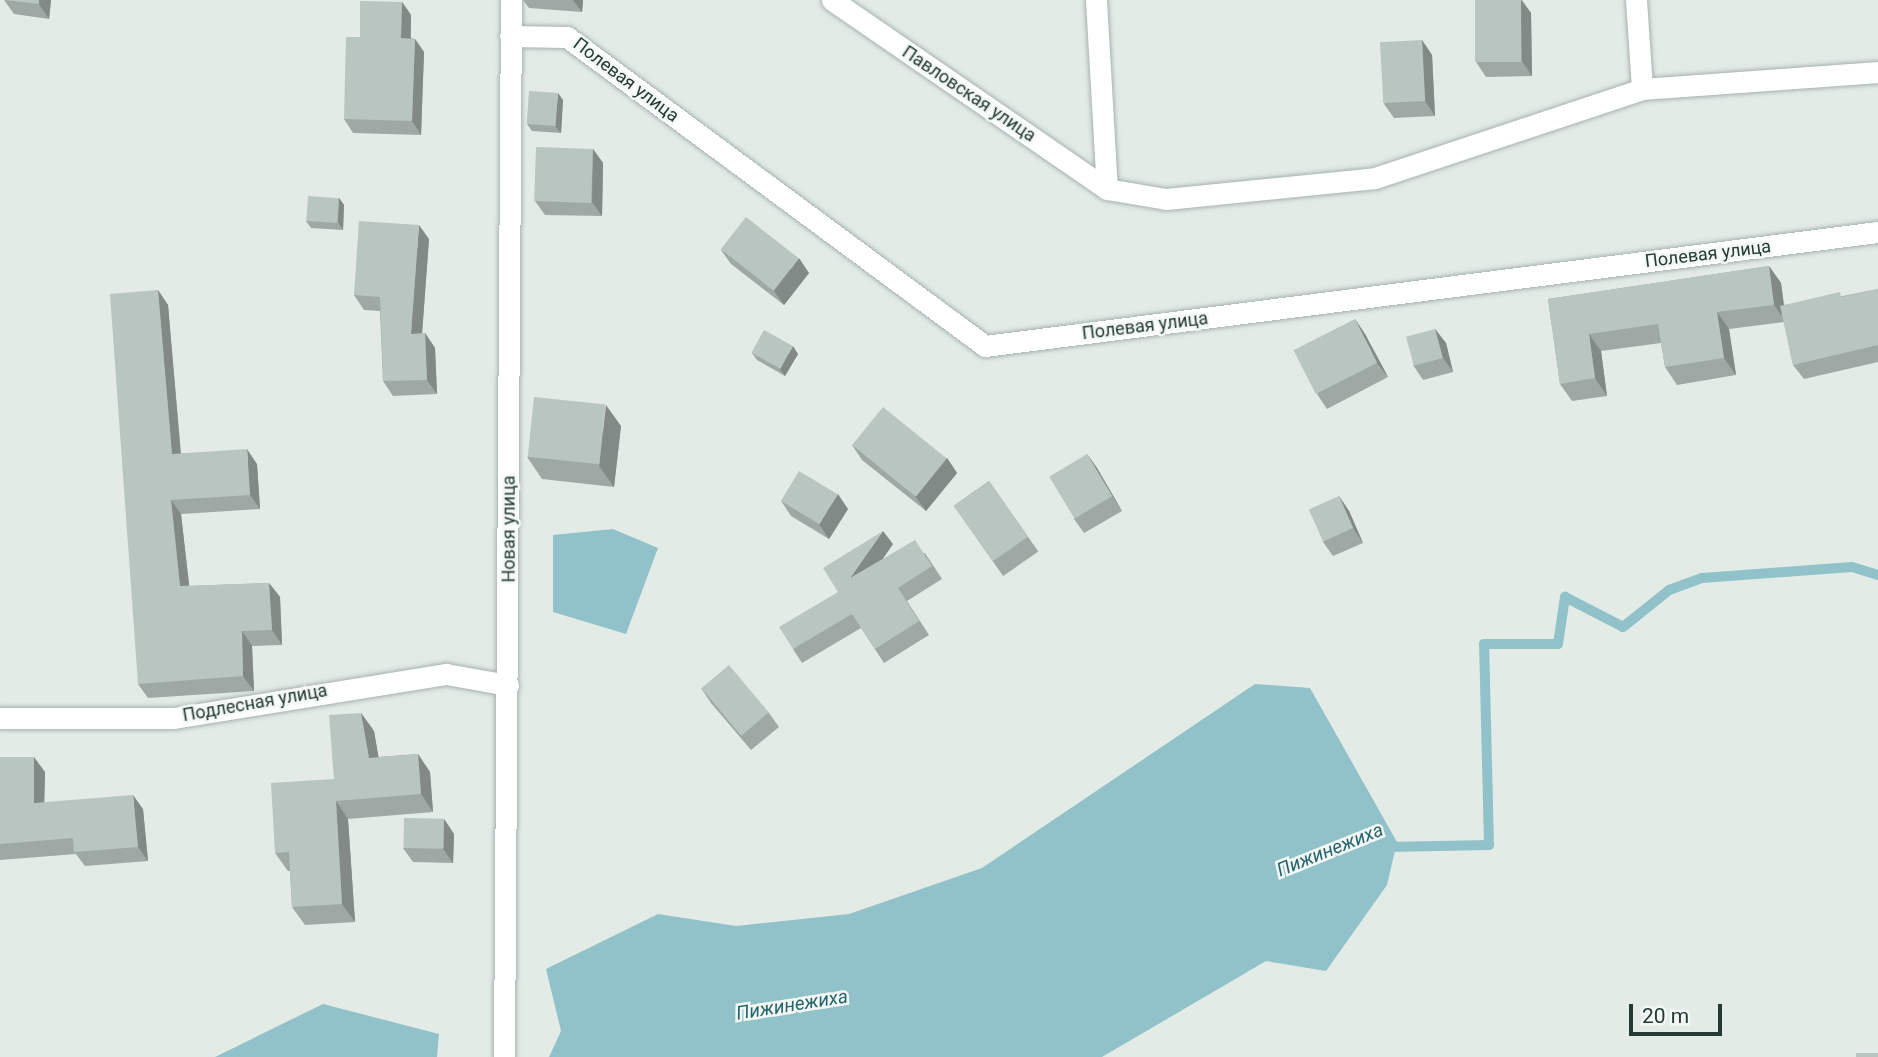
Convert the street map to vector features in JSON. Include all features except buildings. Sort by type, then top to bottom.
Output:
[{"type":"street","name":"Новая улица","points":[[504,1057],[511,0]]},
{"type":"street","name":"Павловская улица","points":[[832,0],[1107,189]]},
{"type":"street","points":[[1096,0],[1107,189],[1166,200],[1375,178],[1642,89],[1878,72]]},
{"type":"street","points":[[1636,0],[1642,89]]},
{"type":"street","name":"Полевая улица","points":[[510,36],[567,37],[985,346],[1878,232]]},
{"type":"street","name":"Подлесная улица","points":[[0,718],[174,718],[446,674],[508,685]]},
{"type":"water","points":[[613,529],[658,548],[626,634],[553,612],[553,535]]},
{"type":"water","points":[[1255,684],[1310,688],[1397,842],[1387,885],[1326,971],[1266,961],[1102,1057],[549,1057],[561,1031],[546,969],[658,914],[736,926],[849,914],[982,868]]},
{"type":"water","points":[[323,1004],[439,1034],[437,1057],[215,1057]]},
{"type":"waterway","name":"Пижинежиха","points":[[1386,847],[1489,845],[1484,644],[1558,644],[1565,597],[1623,627],[1669,590],[1702,578],[1852,567],[1878,575]]}]
